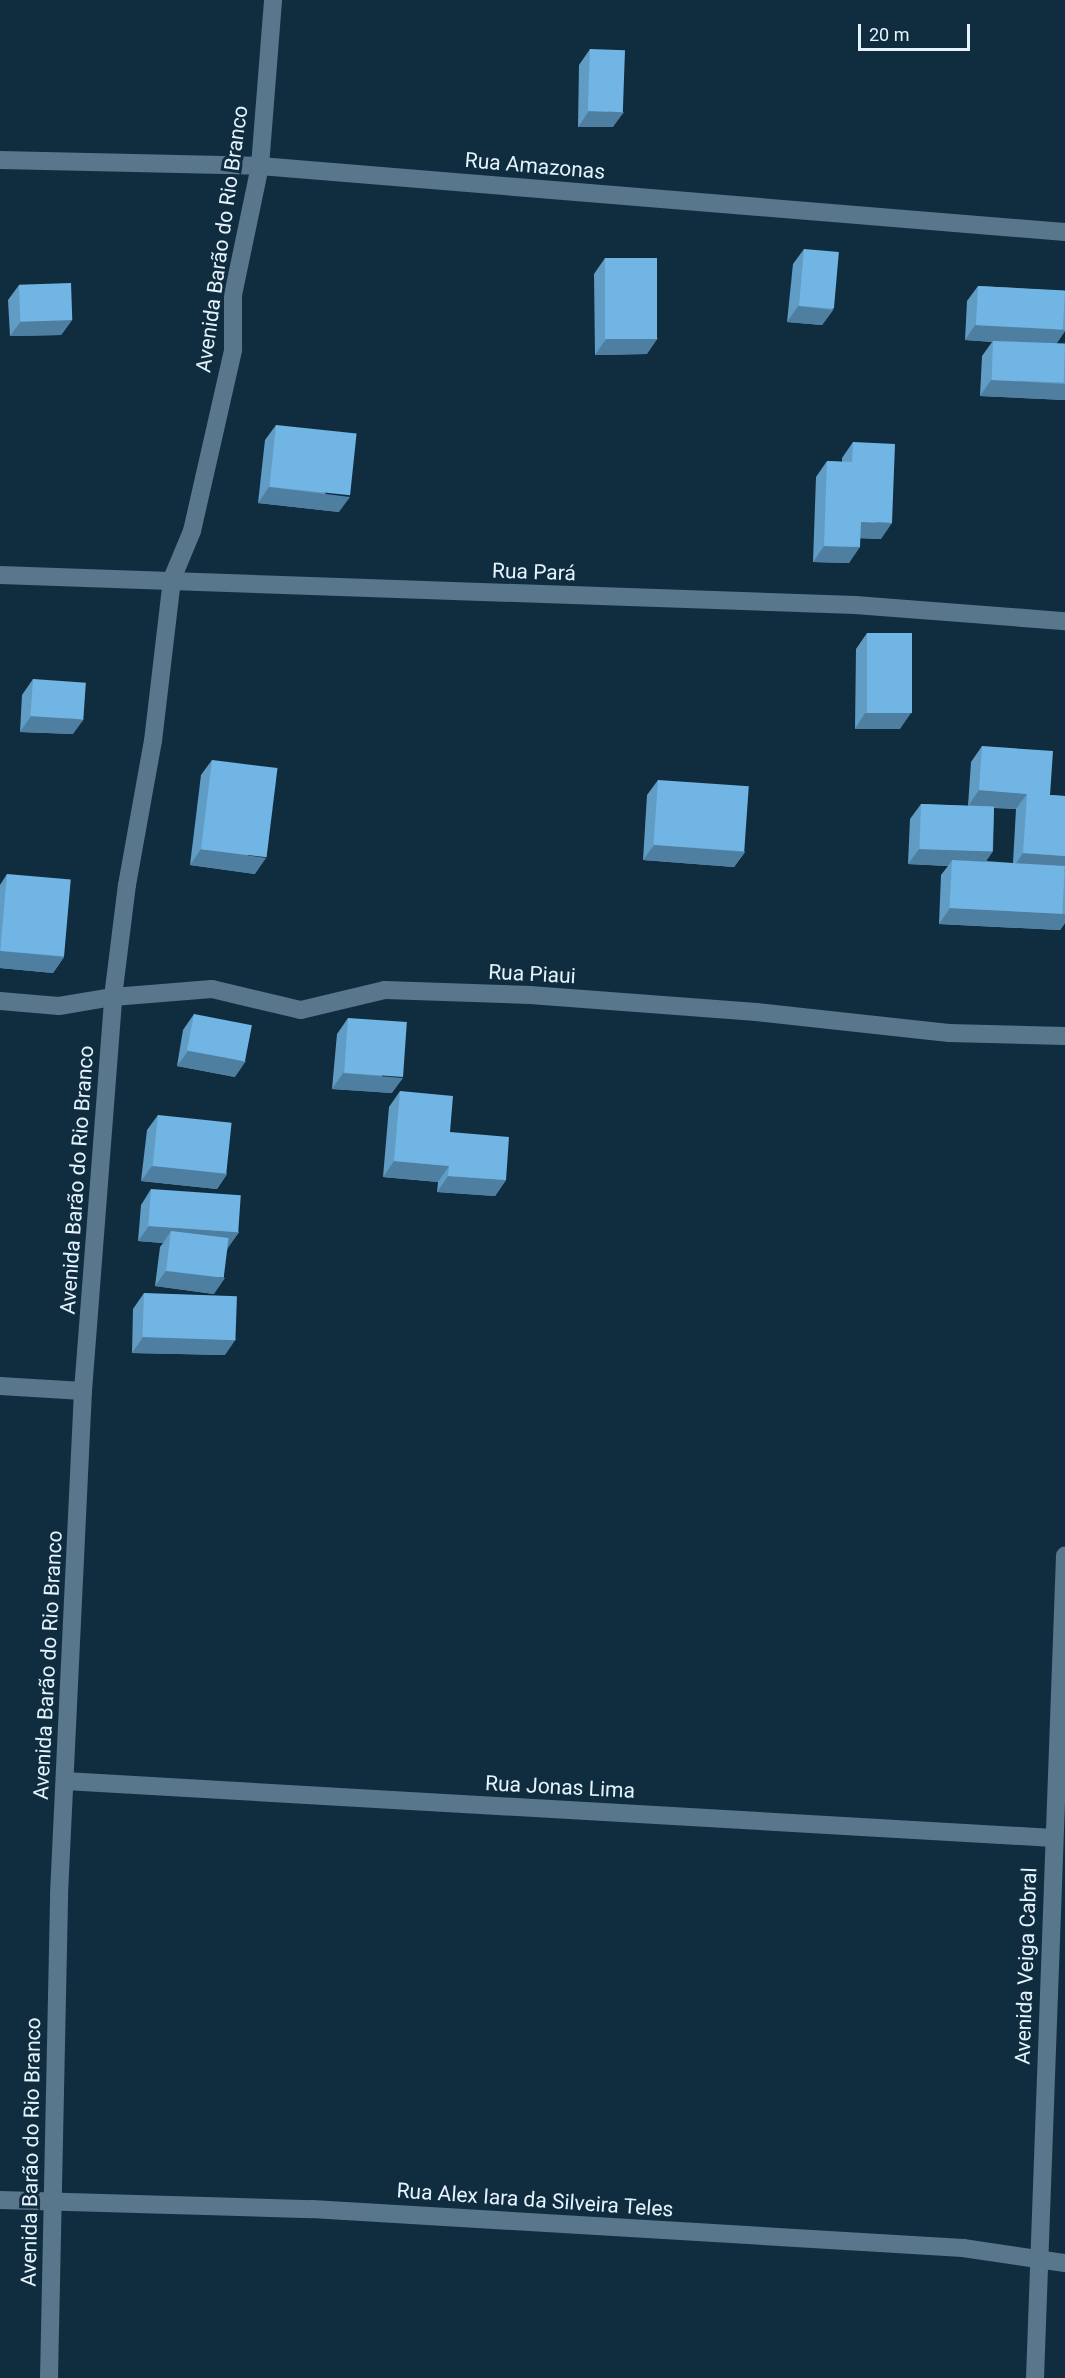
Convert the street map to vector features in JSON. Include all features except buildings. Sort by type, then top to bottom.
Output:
[{"type":"street","name":"Avenida Barão do Rio Branco","points":[[49,2378],[51,2201],[65,1781],[83,1391],[113,997],[127,885],[153,741],[172,579],[192,531],[233,350],[233,295],[260,166],[273,0]]},
{"type":"street","name":"Rua Amazonas","points":[[0,160],[260,166],[1065,232]]},
{"type":"street","name":"Rua Pará","points":[[0,575],[172,579],[855,605],[1065,621]]},
{"type":"street","name":"Rua Piaui","points":[[0,1001],[59,1006],[113,997],[212,989],[301,1010],[386,990],[530,995],[756,1012],[949,1033],[1065,1036]]},
{"type":"street","points":[[0,1386],[83,1391]]},
{"type":"street","name":"Avenida Veiga Cabral","points":[[1035,2378],[1065,1556]]},
{"type":"street","name":"Rua Jonas Lima","points":[[65,1781],[1053,1838]]},
{"type":"street","name":"Rua Alex Iara da Silveira Teles","points":[[0,2200],[347,2211],[963,2248],[1065,2263]]}]
